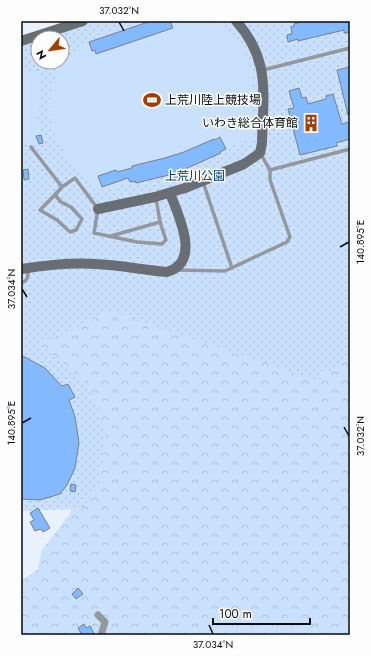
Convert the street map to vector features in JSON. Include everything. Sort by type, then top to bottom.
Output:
[{"type":"street","points":[[21,41],[83,21]]},
{"type":"street","points":[[98,209],[155,197],[203,182],[244,164],[260,152],[262,143],[262,70],[260,61],[251,40],[236,21]]},
{"type":"street","points":[[25,269],[74,263],[162,271],[174,270],[182,259],[186,241],[170,193]]},
{"type":"street","points":[[98,615],[105,622],[101,635]]},
{"type":"lane","points":[[262,70],[350,48]]},
{"type":"lane","points":[[30,147],[62,187]]},
{"type":"lane","points":[[270,170],[350,149]]},
{"type":"lane","points":[[174,270],[225,271],[287,242],[290,237],[270,180],[270,170],[260,152]]},
{"type":"lane","points":[[55,195],[61,202],[71,206],[82,218],[76,230],[70,232],[57,220],[40,210],[62,187],[75,178],[98,209],[94,233],[136,242],[162,244],[166,240],[160,222],[155,197]]},
{"type":"lane","points":[[203,182],[232,268]]},
{"type":"lane","points":[[110,236],[160,222]]},
{"type":"lane","points":[[21,284],[27,279],[25,269]]},
{"type":"green space","name":"上荒川公園","points":[[83,21],[350,21],[350,358],[315,380],[112,311],[39,344],[88,384],[106,434],[100,483],[81,509],[21,511],[21,41],[30,38],[30,70],[70,70],[70,30],[55,30]]},
{"type":"green space","name":"上荒川陸上競技場","points":[[146,21],[211,21],[220,24],[231,33],[240,44],[250,68],[253,95],[254,137],[193,164],[102,190],[94,190],[66,156],[57,141],[51,119],[51,92],[55,80],[61,70],[70,70],[70,57],[80,48],[92,41]]},
{"type":"green space","points":[[38,71],[41,77],[37,119],[42,142],[21,146],[21,74]]},
{"type":"green space","points":[[350,157],[350,635],[21,635],[21,581],[38,569],[42,550],[70,514],[82,478],[32,351],[21,279]]},
{"type":"building","points":[[151,21],[170,21],[173,28],[96,54],[95,50],[92,51],[89,42]]},
{"type":"building","points":[[305,21],[350,21],[350,32],[344,33],[344,30],[288,42],[287,35],[292,34],[291,27],[294,26],[294,24]]},
{"type":"building","points":[[350,67],[350,115],[348,115],[337,70]]},
{"type":"building","name":"いわき総合体育館","points":[[299,88],[302,98],[306,97],[308,104],[326,99],[326,96],[333,94],[342,124],[350,122],[350,139],[336,143],[337,146],[300,155],[288,109],[294,108],[289,91]]},
{"type":"building","points":[[41,135],[43,143],[39,144],[36,136]]},
{"type":"building","points":[[220,137],[226,149],[220,152],[221,153],[185,169],[188,176],[185,178],[176,180],[173,174],[136,183],[135,181],[130,182],[128,178],[102,187],[98,176],[116,170],[117,172],[132,168],[132,166],[184,152]]},
{"type":"building","points":[[28,169],[29,179],[24,180],[23,170]]},
{"type":"building","points":[[21,355],[45,368],[62,386],[68,384],[75,397],[69,400],[75,417],[79,443],[75,468],[67,485],[60,494],[40,500],[21,499]]},
{"type":"building","points":[[71,484],[76,485],[75,492],[70,491]]},
{"type":"building","points":[[38,508],[50,528],[43,532],[41,529],[35,531],[30,522],[34,520],[30,513]]},
{"type":"building","points":[[78,588],[83,594],[76,599],[72,594]]},
{"type":"building","points":[[84,624],[86,628],[90,626],[95,635],[82,635],[78,628]]},
{"type":"place","name":"上荒川陸上競技場","points":[[152,100]]},
{"type":"place","name":"いわき総合体育館","points":[[311,123]]}]
